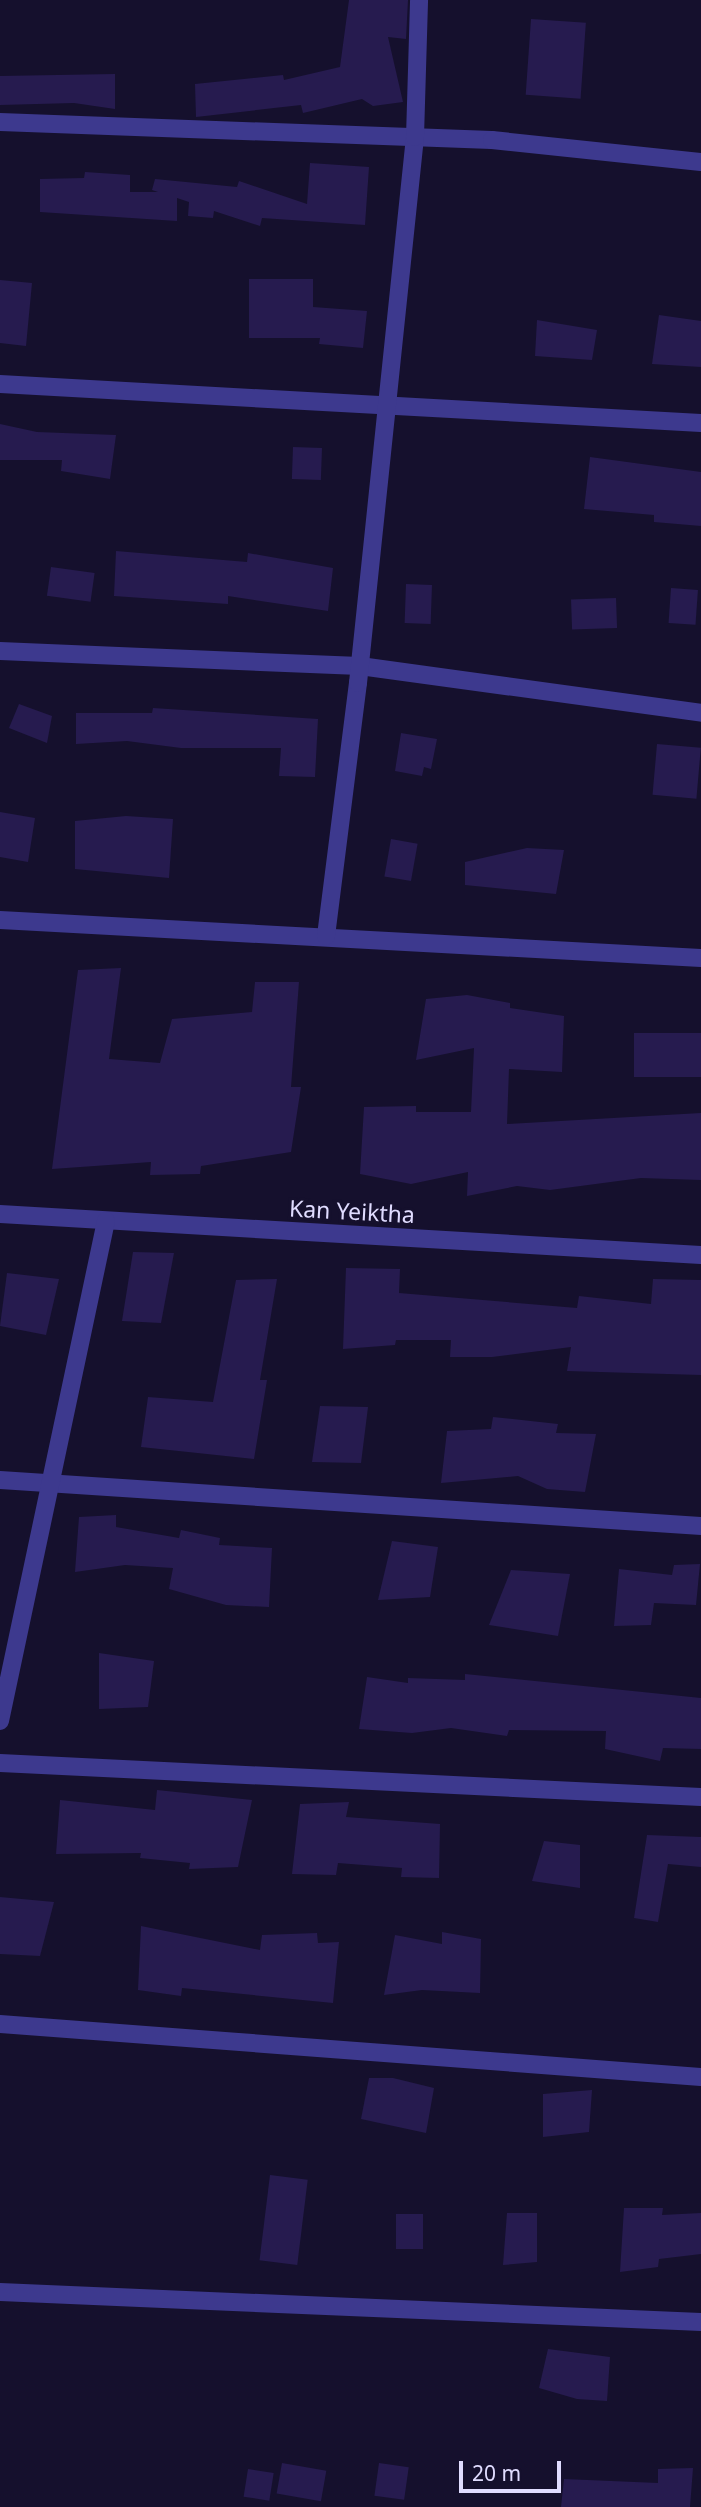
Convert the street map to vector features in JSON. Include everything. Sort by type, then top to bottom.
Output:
[{"type":"street","points":[[326,936],[360,666],[415,137],[419,0]]},
{"type":"street","points":[[0,122],[492,139],[701,162]]},
{"type":"street","points":[[0,384],[386,403],[701,423]]},
{"type":"street","points":[[0,651],[360,666],[701,713]]},
{"type":"street","points":[[0,920],[701,958]]},
{"type":"street","name":"Kan Yeiktha","points":[[0,1214],[701,1255]]},
{"type":"street","points":[[0,1721],[106,1221]]},
{"type":"street","points":[[0,1480],[53,1481],[701,1526]]},
{"type":"street","points":[[0,1763],[701,1797]]},
{"type":"street","points":[[0,2024],[701,2077]]},
{"type":"street","points":[[0,2292],[701,2322]]},
{"type":"building","points":[[349,0],[408,0],[406,39],[388,37],[403,102],[373,106],[362,99],[303,113],[301,105],[196,117],[195,84],[283,75],[284,80],[340,67]]},
{"type":"building","points":[[531,19],[586,23],[581,99],[526,95]]},
{"type":"building","points":[[115,74],[115,109],[74,103],[0,105],[0,76]]},
{"type":"building","points":[[310,163],[369,167],[365,225],[262,218],[260,226],[214,211],[213,218],[188,216],[189,202],[177,198],[177,221],[40,212],[40,179],[84,178],[85,172],[130,175],[130,192],[158,192],[152,190],[155,179],[237,187],[239,181],[307,204]]},
{"type":"building","points":[[249,279],[313,279],[313,307],[367,311],[363,348],[319,344],[320,338],[249,338]]},
{"type":"building","points":[[0,280],[32,283],[26,346],[0,343]]},
{"type":"building","points":[[659,315],[701,321],[701,367],[652,364]]},
{"type":"building","points":[[537,320],[597,330],[592,360],[535,356]]},
{"type":"building","points":[[0,424],[37,432],[116,435],[110,479],[61,471],[62,460],[0,460]]},
{"type":"building","points":[[293,447],[322,448],[321,480],[292,479]]},
{"type":"building","points":[[590,457],[701,472],[701,526],[654,522],[654,515],[584,509]]},
{"type":"building","points":[[116,551],[247,562],[248,553],[333,568],[328,611],[228,596],[228,604],[114,596]]},
{"type":"building","points":[[51,567],[95,573],[91,602],[47,596]]},
{"type":"building","points":[[406,584],[432,585],[431,624],[405,623]]},
{"type":"building","points":[[671,588],[698,590],[695,625],[669,623]]},
{"type":"building","points":[[616,598],[617,628],[572,630],[571,600]]},
{"type":"building","points":[[19,704],[52,716],[47,743],[9,728]]},
{"type":"building","points":[[153,708],[318,719],[315,777],[279,776],[281,748],[181,748],[127,741],[76,744],[76,713],[152,713]]},
{"type":"building","points":[[401,733],[437,739],[431,769],[424,767],[422,776],[395,771]]},
{"type":"building","points":[[657,744],[701,748],[696,799],[653,795]]},
{"type":"building","points":[[0,812],[35,818],[28,862],[0,857]]},
{"type":"building","points":[[126,816],[173,819],[169,878],[75,869],[75,821]]},
{"type":"building","points":[[391,839],[418,844],[411,881],[384,876]]},
{"type":"building","points":[[527,848],[564,850],[556,894],[465,885],[465,862]]},
{"type":"building","points":[[121,968],[109,1059],[160,1063],[172,1019],[252,1012],[255,982],[299,982],[291,1087],[301,1087],[291,1152],[201,1166],[200,1174],[150,1175],[151,1162],[52,1169],[78,970]]},
{"type":"building","points":[[467,995],[510,1003],[510,1008],[564,1016],[562,1072],[509,1069],[507,1124],[701,1113],[701,1180],[641,1178],[550,1190],[517,1186],[467,1196],[468,1172],[411,1184],[360,1174],[364,1107],[416,1106],[416,1112],[471,1112],[474,1048],[416,1060],[426,999]]},
{"type":"building","points":[[634,1033],[701,1033],[701,1077],[634,1077]]},
{"type":"building","points":[[133,1252],[174,1253],[161,1323],[122,1321]]},
{"type":"building","points":[[346,1268],[400,1269],[399,1293],[577,1308],[579,1296],[651,1304],[653,1279],[701,1280],[701,1375],[567,1371],[571,1347],[492,1357],[450,1357],[451,1340],[396,1340],[395,1345],[343,1349]]},
{"type":"building","points":[[7,1273],[59,1279],[46,1335],[0,1326]]},
{"type":"building","points":[[277,1279],[260,1380],[267,1380],[254,1459],[141,1447],[148,1397],[213,1402],[236,1280]]},
{"type":"building","points":[[320,1406],[368,1407],[361,1463],[312,1462]]},
{"type":"building","points":[[493,1417],[558,1424],[556,1433],[596,1434],[585,1492],[547,1489],[518,1476],[441,1483],[447,1431],[491,1429]]},
{"type":"building","points":[[116,1515],[116,1527],[179,1538],[181,1530],[220,1538],[219,1545],[272,1548],[269,1607],[226,1605],[169,1589],[173,1568],[125,1565],[75,1572],[79,1517]]},
{"type":"building","points":[[392,1541],[438,1547],[430,1597],[378,1600]]},
{"type":"building","points":[[700,1564],[696,1605],[654,1603],[651,1625],[614,1626],[619,1569],[672,1575],[674,1565]]},
{"type":"building","points":[[511,1570],[570,1574],[558,1636],[489,1625]]},
{"type":"building","points":[[99,1653],[154,1661],[148,1707],[99,1709]]},
{"type":"building","points":[[465,1674],[701,1698],[701,1749],[663,1748],[660,1761],[605,1749],[606,1731],[509,1730],[507,1736],[451,1728],[412,1733],[359,1729],[367,1677],[408,1683],[408,1678],[465,1680]]},
{"type":"building","points":[[157,1790],[252,1800],[238,1867],[189,1869],[190,1863],[140,1858],[141,1853],[56,1854],[60,1800],[155,1810]]},
{"type":"building","points":[[349,1802],[346,1817],[440,1824],[439,1878],[401,1877],[402,1868],[338,1863],[336,1875],[292,1874],[300,1804]]},
{"type":"building","points":[[647,1835],[701,1837],[701,1867],[668,1864],[658,1922],[634,1918]]},
{"type":"building","points":[[544,1841],[580,1845],[580,1888],[532,1881]]},
{"type":"building","points":[[0,1897],[54,1902],[40,1956],[0,1954]]},
{"type":"building","points":[[141,1926],[260,1950],[262,1935],[317,1933],[318,1943],[339,1942],[333,2003],[182,1988],[181,1996],[138,1990]]},
{"type":"building","points":[[442,1932],[481,1939],[480,1993],[422,1990],[384,1995],[395,1935],[442,1944]]},
{"type":"building","points":[[369,2078],[393,2078],[434,2088],[426,2133],[361,2119]]},
{"type":"building","points":[[592,2090],[589,2132],[543,2137],[543,2094]]},
{"type":"building","points":[[270,2175],[308,2180],[297,2265],[260,2260]]},
{"type":"building","points":[[624,2208],[663,2208],[662,2215],[701,2213],[701,2254],[659,2259],[658,2267],[620,2272]]},
{"type":"building","points":[[507,2213],[537,2213],[537,2262],[503,2265]]},
{"type":"building","points":[[396,2214],[423,2214],[423,2249],[396,2249]]},
{"type":"building","points":[[548,2349],[610,2357],[607,2401],[577,2399],[539,2388]]},
{"type":"building","points":[[282,2463],[326,2471],[321,2501],[277,2494]]},
{"type":"building","points":[[379,2463],[409,2467],[404,2500],[374,2496]]},
{"type":"building","points":[[693,2468],[690,2507],[561,2507],[564,2479],[658,2483],[658,2469]]},
{"type":"building","points":[[248,2469],[274,2473],[269,2501],[244,2497]]}]
